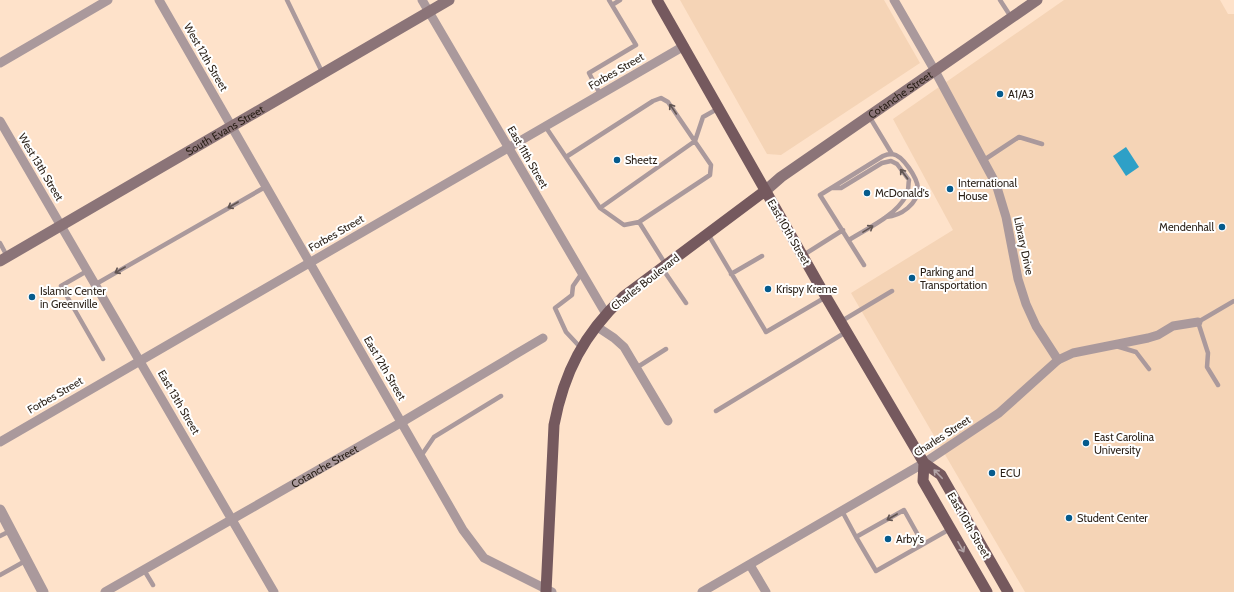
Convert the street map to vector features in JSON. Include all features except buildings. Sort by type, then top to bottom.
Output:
[{"type":"main road","name":"South Evans Street","points":[[4,258],[449,0]]},
{"type":"main road","name":"East 10th Street","points":[[658,0],[840,322],[924,462],[941,475],[1008,592]]},
{"type":"main road","name":"Cotanche Street","points":[[765,190],[781,177],[1037,0]]},
{"type":"main road","name":"Charles Boulevard","points":[[548,591],[554,425],[559,398],[570,370],[581,348],[596,326],[623,297],[765,190]]},
{"type":"main road","name":"East 10th Street","points":[[924,462],[923,481],[987,592]]},
{"type":"street","points":[[0,63],[108,0]]},
{"type":"street","name":"West 12th Street","points":[[159,0],[232,126]]},
{"type":"street","name":"East 11th Street","points":[[422,0],[606,314]]},
{"type":"street","name":"Library Drive","points":[[894,0],[984,160],[999,194],[1018,279],[1026,304],[1036,326],[1058,360]]},
{"type":"street","name":"Forbes Street","points":[[0,442],[310,261],[684,46]]},
{"type":"street","name":"West 13th Street","points":[[0,121],[61,225]]},
{"type":"street","name":"East 12th Street","points":[[232,126],[463,530],[484,558],[548,591]]},
{"type":"street","name":"East 13th Street","points":[[61,225],[274,592]]},
{"type":"street","name":"Charles Street","points":[[702,592],[924,462],[999,413],[1058,360],[1073,353],[1158,335],[1173,326],[1198,322]]},
{"type":"street","points":[[596,326],[614,338],[624,348],[668,421]]},
{"type":"street","name":"Cotanche Street","points":[[105,592],[402,422],[543,338]]},
{"type":"street","points":[[0,510],[43,592]]},
{"type":"street","points":[[750,565],[766,592]]},
{"type":"lane","points":[[287,0],[323,74]]},
{"type":"lane","points":[[600,94],[588,73],[636,45],[609,0]]},
{"type":"lane","points":[[612,5],[620,0]]},
{"type":"lane","points":[[1000,0],[1011,17]]},
{"type":"lane","points":[[544,126],[600,208],[624,225],[640,222],[710,175],[711,165],[668,102],[661,98],[653,101],[566,157]]},
{"type":"lane","points":[[600,208],[695,141],[703,117],[719,108]]},
{"type":"lane","points":[[869,116],[892,154],[902,159],[912,172],[918,187],[915,198],[909,207],[896,216],[886,217]]},
{"type":"lane","points":[[984,160],[1019,137],[1042,144]]},
{"type":"lane","points":[[864,264],[820,195],[883,156],[892,154]]},
{"type":"lane","points":[[830,188],[841,188],[882,163],[891,161],[897,164],[909,180],[906,195],[886,217],[849,240]]},
{"type":"lane","points":[[96,284],[267,186]]},
{"type":"lane","points":[[640,222],[686,303]]},
{"type":"lane","points":[[802,256],[843,230]]},
{"type":"lane","points":[[708,234],[766,332],[826,297]]},
{"type":"lane","points":[[0,243],[4,258]]},
{"type":"lane","points":[[732,274],[762,256]]},
{"type":"lane","points":[[88,271],[61,286],[103,359]]},
{"type":"lane","points":[[581,348],[566,332],[555,308],[572,295],[573,286],[582,273]]},
{"type":"lane","points":[[840,322],[892,291]]},
{"type":"lane","points":[[1218,385],[1207,368],[1208,353],[1198,322],[1234,302]]},
{"type":"lane","points":[[716,411],[846,332]]},
{"type":"lane","points":[[1111,345],[1136,352],[1149,369]]},
{"type":"lane","points":[[636,368],[666,350]]},
{"type":"lane","points":[[421,456],[434,437],[501,396]]},
{"type":"lane","points":[[856,537],[904,510],[923,544]]},
{"type":"lane","points":[[842,511],[876,571],[950,529]]},
{"type":"lane","points":[[0,536],[11,530]]},
{"type":"lane","points":[[0,575],[27,560]]},
{"type":"lane","points":[[144,570],[153,585]]},
{"type":"shaded area","points":[[680,0],[884,0],[920,63],[781,155],[767,154]]},
{"type":"shaded area","name":"East Carolina University","points":[[1064,0],[1220,0],[1228,14],[1234,14],[1234,592],[1025,592],[851,293],[953,230],[893,119]]},
{"type":"water","points":[[1126,147],[1139,167],[1126,176],[1113,156]]},
{"type":"place","name":"A1/A3","points":[[1000,94]]},
{"type":"place","name":"Sheetz","points":[[617,160]]},
{"type":"place","name":"International House","points":[[950,189]]},
{"type":"place","name":"McDonald's","points":[[867,193]]},
{"type":"place","name":"Mendenhall","points":[[1222,227]]},
{"type":"place","name":"Parking and Transportation","points":[[912,278]]},
{"type":"place","name":"Krispy Kreme","points":[[768,289]]},
{"type":"place","name":"Islamic Center in Greenville","points":[[32,297]]},
{"type":"place","name":"East Carolina University","points":[[1086,443]]},
{"type":"place","name":"ECU","points":[[992,473]]},
{"type":"place","name":"Student Center","points":[[1069,518]]},
{"type":"place","name":"Arby's","points":[[888,539]]}]
